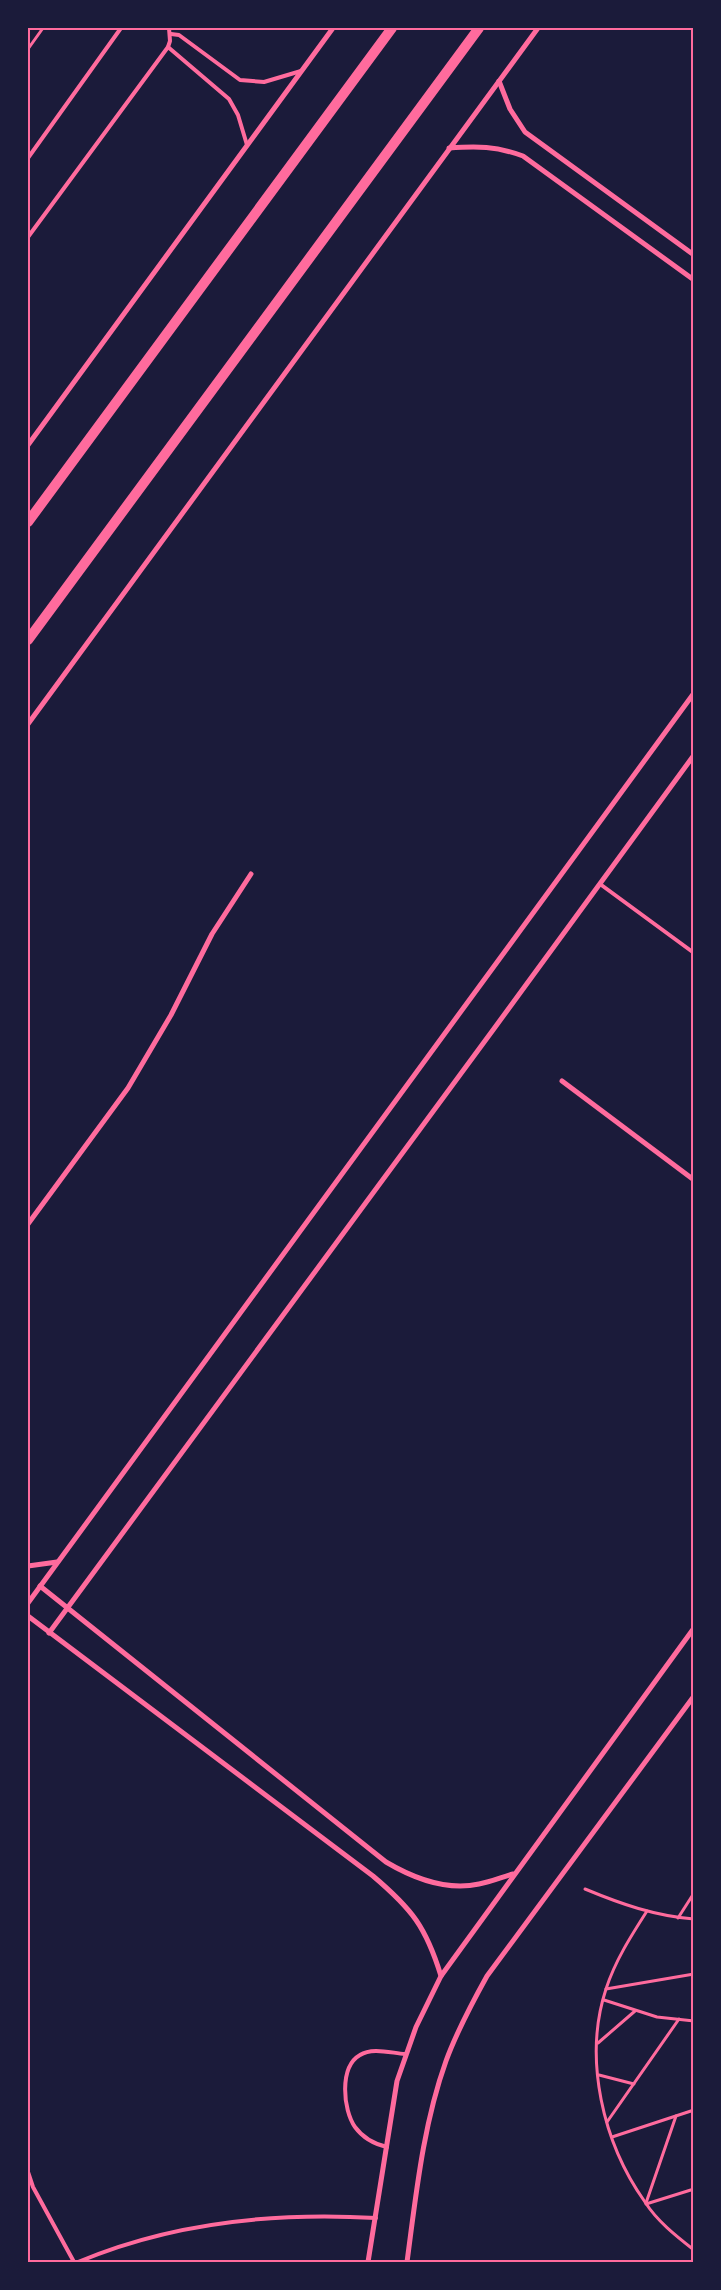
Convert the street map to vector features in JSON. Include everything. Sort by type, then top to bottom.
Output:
[{"type":"main road","points":[[28,522],[392,28]]},
{"type":"main road","points":[[28,640],[479,28]]},
{"type":"street","points":[[28,445],[333,28]]},
{"type":"street","points":[[28,724],[538,28]]},
{"type":"street","points":[[498,81],[510,109],[525,132],[694,255]]},
{"type":"street","points":[[449,148],[481,146],[502,148],[522,156],[694,280]]},
{"type":"street","points":[[28,1603],[694,693]]},
{"type":"street","points":[[49,1632],[694,755]]},
{"type":"street","points":[[28,1224],[128,1088],[171,1015],[212,934],[251,874]]},
{"type":"street","points":[[562,1081],[692,1176]]},
{"type":"street","points":[[28,1566],[58,1562]]},
{"type":"street","points":[[40,1586],[68,1606],[386,1862],[402,1872],[419,1879],[458,1885],[478,1884],[514,1874]]},
{"type":"street","points":[[28,1616],[373,1876],[401,1900],[424,1930],[432,1947],[441,1976]]},
{"type":"street","points":[[368,2262],[397,2081],[424,2010],[441,1976],[694,1628]]},
{"type":"street","points":[[407,2262],[420,2169],[433,2108],[446,2062],[464,2018],[487,1976],[694,1696]]},
{"type":"lane","points":[[28,158],[121,28]]},
{"type":"lane","points":[[28,237],[168,47],[169,28]]},
{"type":"lane","points":[[170,34],[179,35],[234,77],[248,82],[264,82],[301,71]]},
{"type":"lane","points":[[168,47],[229,98],[238,115],[247,145]]},
{"type":"lane","points":[[600,884],[694,953]]},
{"type":"lane","points":[[387,2147],[368,2140],[354,2126],[347,2108],[347,2075],[351,2063],[366,2052],[406,2054]]},
{"type":"lane","points":[[28,2172],[33,2187],[74,2262]]},
{"type":"lane","points":[[78,2262],[129,2243],[189,2227],[277,2217],[376,2218]]},
{"type":"path","points":[[28,49],[43,28]]},
{"type":"path","points":[[585,1889],[621,1904],[678,1918],[694,1919]]},
{"type":"path","points":[[678,1918],[694,1893]]},
{"type":"path","points":[[647,1911],[622,1951],[606,1989],[596,2057],[606,2123],[623,2169],[646,2204],[670,2231],[694,2250]]},
{"type":"path","points":[[606,1989],[694,1974]]},
{"type":"path","points":[[604,2000],[657,2017],[694,2021]]},
{"type":"path","points":[[597,2043],[635,2011]]},
{"type":"path","points":[[606,2123],[679,2020]]},
{"type":"path","points":[[599,2075],[634,2084]]},
{"type":"path","points":[[612,2137],[694,2110]]},
{"type":"path","points":[[646,2204],[676,2116]]},
{"type":"path","points":[[646,2204],[694,2189]]}]
